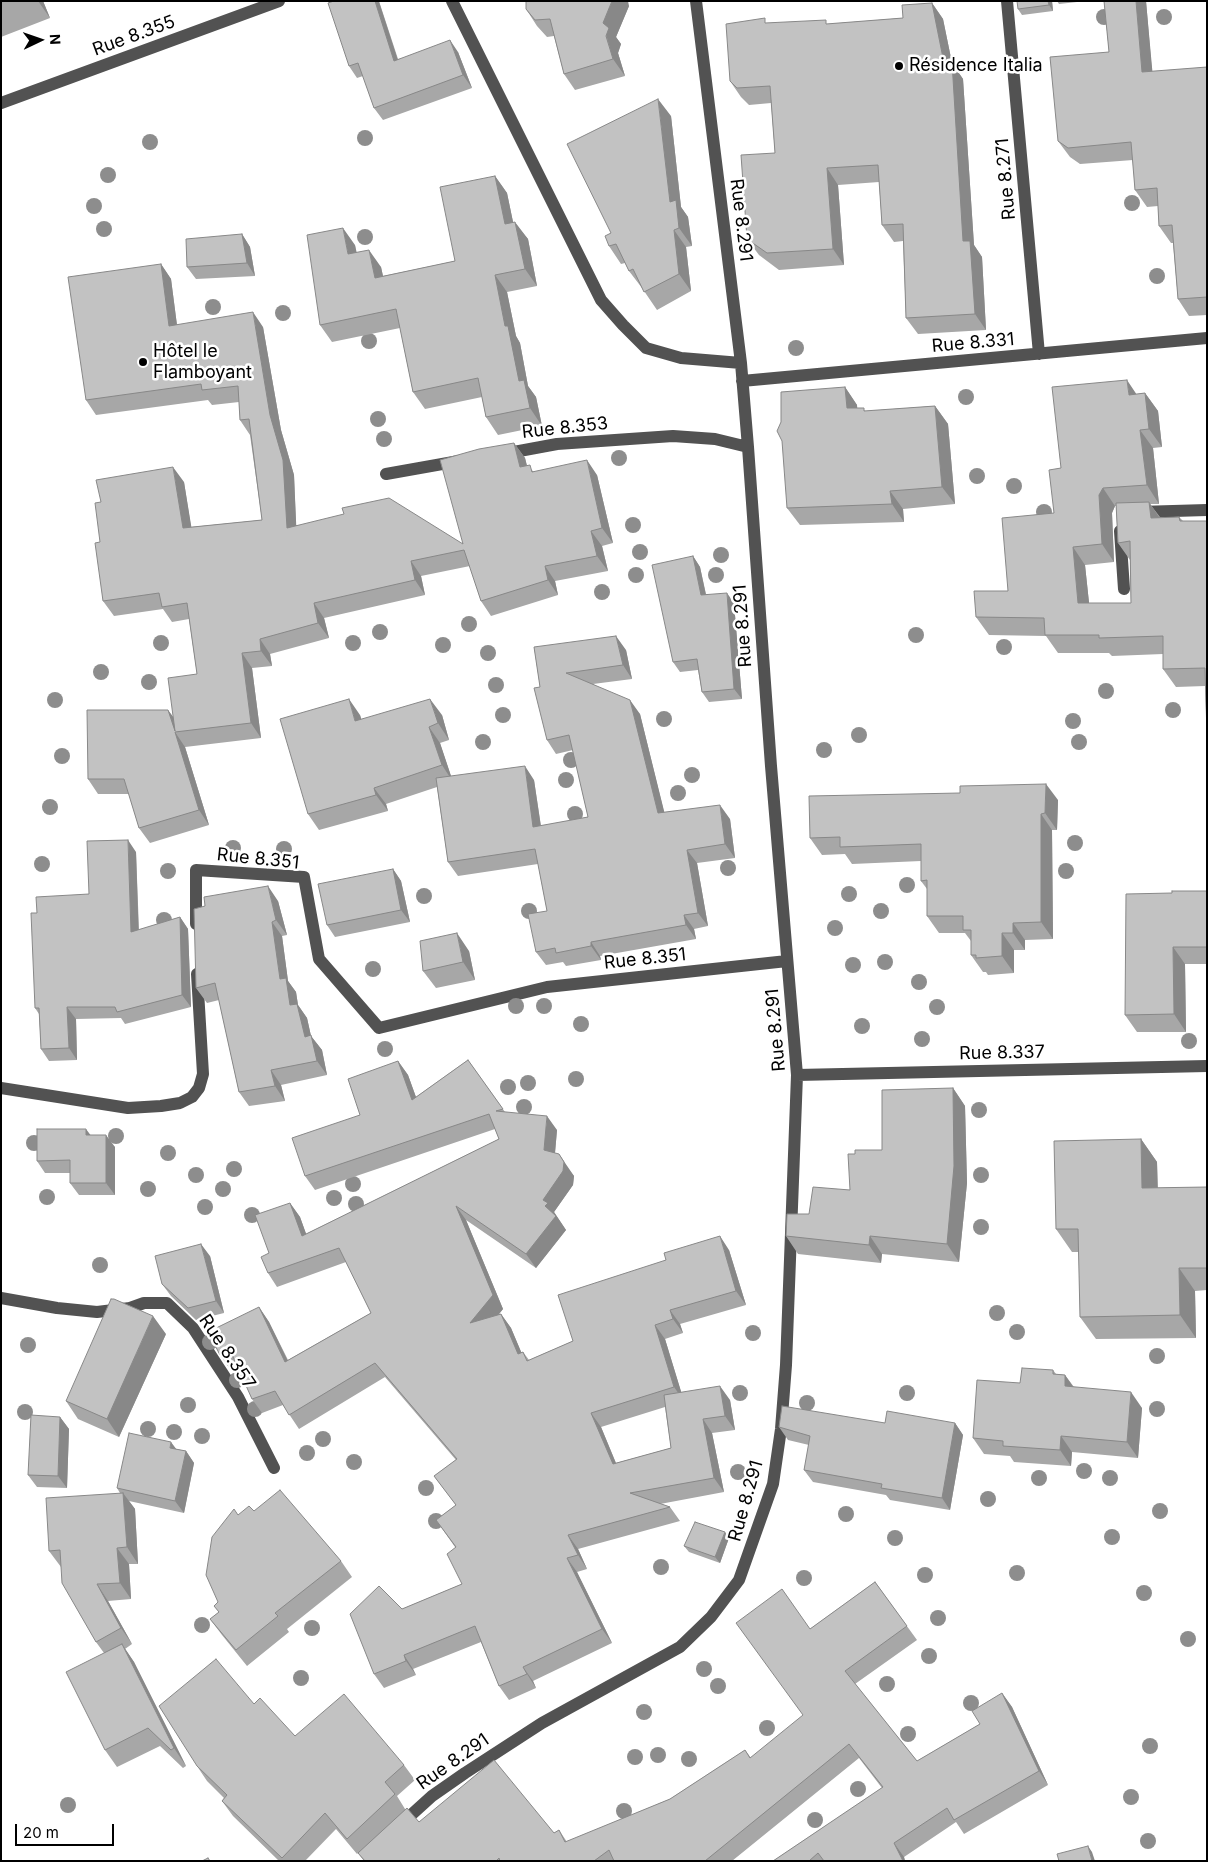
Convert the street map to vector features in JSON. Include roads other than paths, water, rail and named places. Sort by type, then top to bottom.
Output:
[{"type":"street","name":"Rue 8.355","points":[[1,103],[279,1]]},
{"type":"street","points":[[452,1],[601,300],[646,348],[681,358],[741,363]]},
{"type":"street","name":"Rue 8.291","points":[[390,1835],[432,1796],[464,1773],[542,1724],[680,1647],[711,1617],[738,1580],[772,1484],[781,1429],[786,1365],[797,1075],[741,363],[696,1]]},
{"type":"street","name":"Rue 8.271","points":[[1007,1],[1039,354]]},
{"type":"street","name":"Rue 8.331","points":[[742,381],[1207,338]]},
{"type":"street","name":"Rue 8.353","points":[[490,456],[557,444],[672,436],[715,439],[748,447]]},
{"type":"street","points":[[386,474],[472,459]]},
{"type":"street","points":[[1129,513],[1207,510]]},
{"type":"street","points":[[1120,522],[1124,590]]},
{"type":"street","name":"Rue 8.351","points":[[196,937],[196,870],[304,877],[319,959],[379,1028],[547,987],[788,961]]},
{"type":"street","points":[[1,1088],[128,1108],[180,1103],[192,1097],[199,1088],[203,1074],[196,965]]},
{"type":"street","name":"Rue 8.337","points":[[797,1075],[1207,1066]]},
{"type":"street","name":"Rue 8.357","points":[[1,1298],[56,1308],[97,1312],[130,1308],[144,1303],[167,1303],[193,1328],[238,1397],[274,1468]]},
{"type":"place","name":"Résidence Italia","points":[[899,66]]},
{"type":"place","name":"Hôtel le Flamboyant","points":[[143,362]]}]
